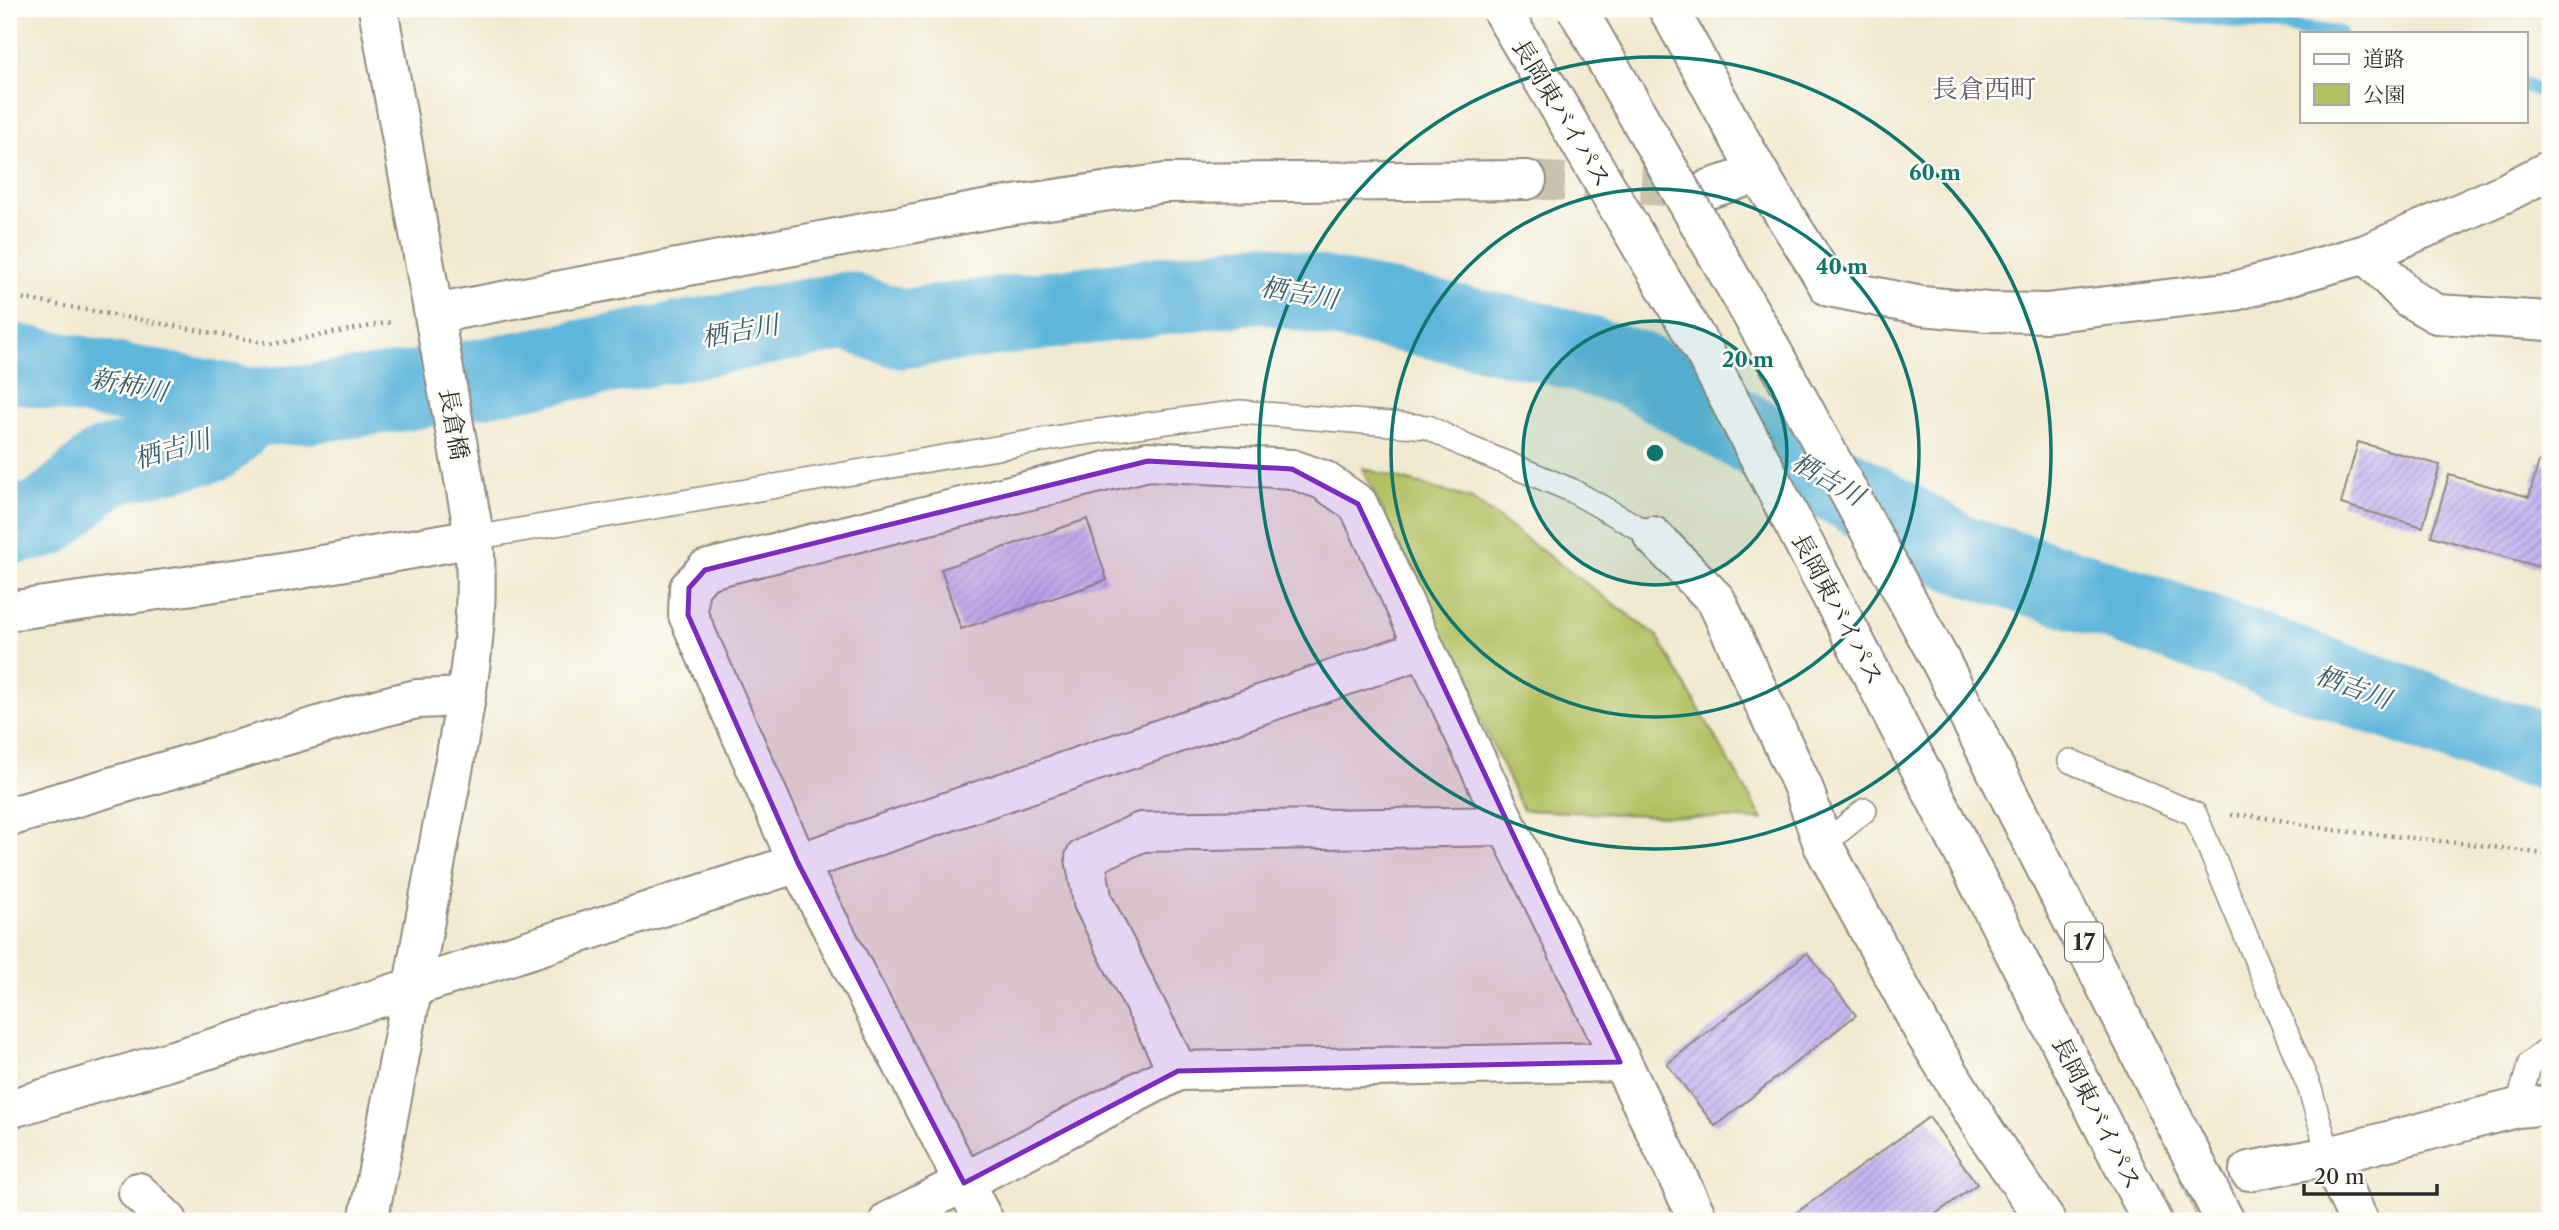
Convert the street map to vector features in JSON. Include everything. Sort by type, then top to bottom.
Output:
[{"type":"main road","name":"長倉橋","points":[[368,1221],[466,697],[477,587],[473,530],[378,9]]},
{"type":"main road","name":"長岡東バイパス","points":[[1501,9],[1707,357],[2152,1221]]},
{"type":"main road","name":"17","points":[[1577,9],[1765,338],[1941,662],[2225,1221]]},
{"type":"main road","points":[[1668,9],[1759,173],[1829,287],[1922,306],[1988,312],[2046,313],[2235,291],[2366,254],[2505,193],[2550,170]]},
{"type":"main road","points":[[1709,189],[1759,173]]},
{"type":"main road","points":[[436,320],[1000,207],[1165,183],[1527,180]]},
{"type":"main road","points":[[2366,254],[2409,298],[2437,314],[2550,321]]},
{"type":"main road","points":[[984,1221],[798,863],[688,615],[689,588],[705,570],[1148,461],[1292,469],[1323,480],[1357,504],[1507,826],[1699,1221]]},
{"type":"main road","points":[[9,611],[278,573],[473,530]]},
{"type":"main road","points":[[1653,536],[1716,600],[1803,787],[1823,845],[1925,1034],[1986,1133],[2046,1221]]},
{"type":"main road","points":[[9,1109],[412,987],[798,863],[1423,649]]},
{"type":"main road","points":[[9,817],[383,707],[417,699],[466,697]]},
{"type":"main road","points":[[1178,1071],[1093,902],[1085,858],[1141,832],[1507,826]]},
{"type":"main road","points":[[889,1221],[1178,1071],[1620,1062]]},
{"type":"main road","points":[[2249,1171],[2329,1156],[2534,1106]]},
{"type":"main road","points":[[2329,1156],[2359,1221]]},
{"type":"main road","points":[[138,1192],[168,1221]]},
{"type":"lane","points":[[473,530],[1078,434],[1240,412],[1428,427],[1465,446],[1571,490],[1653,536]]},
{"type":"lane","points":[[2070,761],[2195,814],[2310,1089],[2329,1156]]},
{"type":"lane","points":[[1823,845],[1866,810]]},
{"type":"lane","points":[[2534,1106],[2530,1063],[2550,1046]]},
{"type":"path","points":[[9,296],[274,344],[436,320]]},
{"type":"path","points":[[2195,814],[2257,815],[2338,830],[2492,846],[2550,855]]},
{"type":"highlighted area","points":[[1148,461],[1292,469],[1358,504],[1620,1062],[1178,1071],[964,1183],[798,863],[688,615],[689,588],[705,570]]},
{"type":"green space","points":[[1362,468],[1472,499],[1657,636],[1763,820],[1523,810]]},
{"type":"building","points":[[2358,442],[2440,465],[2423,527],[2341,504]]},
{"type":"building","points":[[2539,461],[2550,465],[2550,570],[2431,536],[2449,475],[2529,497]]},
{"type":"building","points":[[1087,519],[1107,580],[961,629],[941,569]]},
{"type":"building","points":[[1807,953],[1856,1015],[1715,1126],[1667,1064]]},
{"type":"building","points":[[1929,1117],[1977,1184],[1926,1221],[1785,1221]]},
{"type":"waterway","points":[[2125,9],[2331,32]]},
{"type":"waterway","points":[[2528,87],[2550,93]]},
{"type":"waterway","name":"栖吉川","points":[[9,362],[250,407],[308,404],[408,391],[846,311],[901,329],[1261,283],[1546,343],[1636,370],[1960,554],[2124,605],[2493,737],[2550,752]]},
{"type":"waterway","name":"栖吉川","points":[[9,526],[45,519],[105,467],[212,443],[250,407]]},
{"type":"tunnel","points":[[1527,180],[1707,189]]},
{"type":"tunnel","points":[[2135,1221],[2249,1171]]},
{"type":"district","name":"長倉西町","points":[[1984,89]]},
{"type":"water label","name":"新柿川","points":[[129,385]]}]
